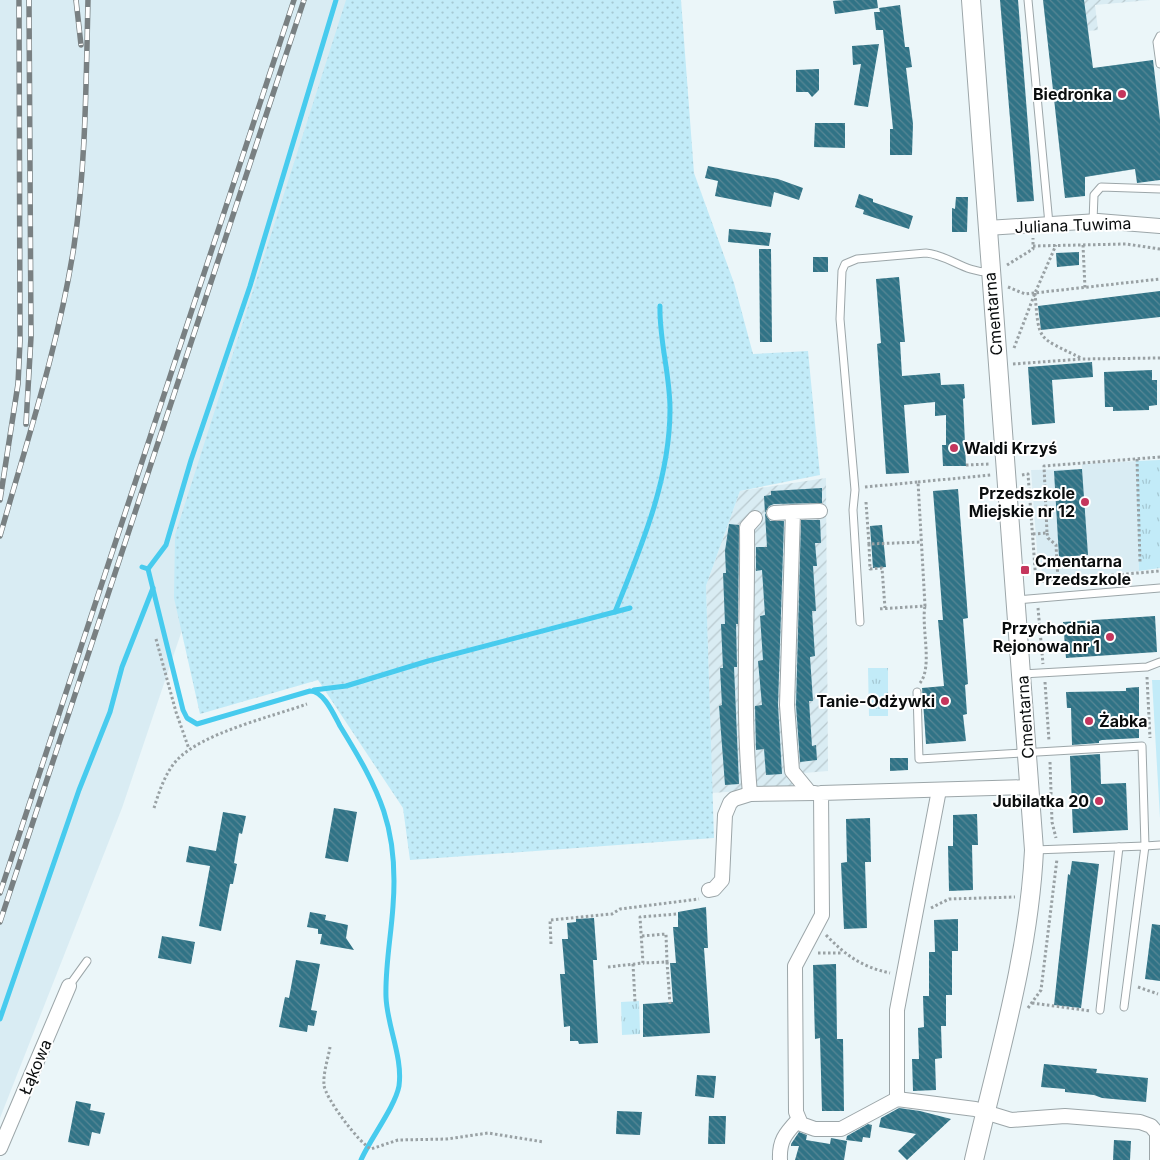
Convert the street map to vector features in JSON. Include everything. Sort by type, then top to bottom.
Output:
[{"type":"street","name":"Cmentarna","points":[[971,0],[987,228],[996,278],[1034,850],[1032,887],[1021,963],[974,1160]]},
{"type":"street","name":"Juliana Tuwima","points":[[987,228],[1093,221],[1160,226]]},
{"type":"street","points":[[774,513],[820,511]]},
{"type":"street","points":[[793,512],[787,705],[792,770],[815,793],[822,915],[795,966],[796,1112],[798,1120],[801,1124],[815,1129],[840,1129],[897,1099],[975,1109],[1011,1120],[1065,1116],[1140,1122],[1151,1126],[1157,1132],[1157,1160]]},
{"type":"street","points":[[750,794],[744,714],[748,618],[747,527],[755,518]]},
{"type":"street","points":[[705,894],[719,885],[723,874],[727,809],[734,799],[750,794],[1030,786]]},
{"type":"street","points":[[897,1099],[897,1010],[939,790]]},
{"type":"street","name":"Łąkowa","points":[[0,1148],[69,986]]},
{"type":"street","points":[[780,1160],[779,1146],[784,1134],[798,1120]]},
{"type":"lane","points":[[1028,0],[1049,224]]},
{"type":"lane","points":[[1160,36],[1157,42],[1160,64]]},
{"type":"lane","points":[[1093,221],[1094,195],[1101,187],[1160,189]]},
{"type":"lane","points":[[860,622],[853,510],[855,490],[840,319],[842,271],[845,264],[857,259],[926,253],[936,254],[972,272],[996,278]]},
{"type":"lane","points":[[1016,600],[1160,588],[1160,593]]},
{"type":"lane","points":[[1022,674],[1147,667],[1160,662]]},
{"type":"lane","points":[[917,692],[919,759],[1142,746],[1145,846],[1124,1007]]},
{"type":"lane","points":[[1034,850],[1160,845]]},
{"type":"lane","points":[[1098,1011],[1119,847]]},
{"type":"lane","points":[[69,986],[87,961]]},
{"type":"path","points":[[1033,246],[1126,244],[1160,249]]},
{"type":"path","points":[[1056,245],[1034,293],[1008,365],[1082,359],[1160,358]]},
{"type":"path","points":[[1083,245],[1086,288]]},
{"type":"path","points":[[996,278],[1024,294],[1160,279]]},
{"type":"path","points":[[1034,293],[1038,332],[1045,340],[1082,359]]},
{"type":"path","points":[[1058,580],[1056,545],[1048,538],[1047,533],[1044,466],[1160,457]]},
{"type":"path","points":[[1136,459],[1140,562]]},
{"type":"path","points":[[966,465],[995,463]]},
{"type":"path","points":[[865,487],[997,475]]},
{"type":"path","points":[[865,478],[870,568],[882,568],[885,608]]},
{"type":"path","points":[[878,609],[925,606],[918,482]]},
{"type":"path","points":[[1034,534],[1047,533]]},
{"type":"path","points":[[869,544],[922,542]]},
{"type":"path","points":[[156,639],[176,712],[189,749]]},
{"type":"path","points":[[1142,749],[1147,748],[1150,740],[1147,667]]},
{"type":"path","points":[[154,808],[167,775],[175,761],[189,749],[231,730],[307,704]]},
{"type":"path","points":[[1049,751],[1052,822],[1058,849]]},
{"type":"path","points":[[551,944],[550,920],[612,914],[620,909],[705,894]]},
{"type":"path","points":[[923,912],[949,899],[1023,897]]},
{"type":"path","points":[[643,963],[640,917],[677,914]]},
{"type":"path","points":[[821,930],[843,953],[868,968],[890,973]]},
{"type":"path","points":[[642,936],[666,934],[670,1004]]},
{"type":"path","points":[[809,953],[843,953]]},
{"type":"path","points":[[608,967],[667,962]]},
{"type":"path","points":[[633,964],[635,1002]]},
{"type":"path","points":[[1132,985],[1158,994]]},
{"type":"path","points":[[1032,1003],[1098,1011]]},
{"type":"path","points":[[330,1047],[325,1090],[346,1125],[364,1146],[371,1150],[398,1140],[447,1139],[488,1133],[544,1142]]},
{"type":"shaded area","points":[[0,0],[384,0],[319,224],[122,808],[0,1118]]},
{"type":"shaded area","points":[[1065,0],[1150,0],[1095,5],[1098,30],[1068,33]]},
{"type":"shaded area","name":"Przedszkole Miejskie nr 12","points":[[1136,461],[1139,571],[1040,579],[1039,573],[1042,572],[1041,564],[1038,564],[1031,470],[1082,469],[1082,464]]},
{"type":"shaded area","points":[[826,478],[828,771],[792,774],[793,787],[712,793],[706,586],[740,491]]},
{"type":"green space","points":[[346,0],[681,0],[694,173],[734,283],[753,354],[808,351],[820,475],[740,491],[706,586],[714,838],[410,860],[403,808],[318,680],[200,714],[174,598],[175,535]]},
{"type":"green space","points":[[1160,460],[1160,568],[1139,571],[1136,461]]},
{"type":"green space","points":[[868,668],[888,668],[888,716],[869,716]]},
{"type":"green space","points":[[1152,680],[1160,680],[1160,818]]},
{"type":"green space","points":[[639,1001],[640,1034],[622,1035],[621,1002]]},
{"type":"building","points":[[877,0],[878,8],[835,14],[833,1]]},
{"type":"building","points":[[1000,0],[1018,0],[1034,201],[1017,202]]},
{"type":"building","points":[[1043,0],[1084,0],[1093,68],[1153,60],[1160,120],[1160,180],[1137,183],[1135,169],[1085,177],[1085,196],[1065,198]]},
{"type":"building","points":[[900,5],[905,47],[909,47],[912,67],[906,68],[913,124],[912,155],[890,155],[890,129],[893,129],[883,30],[876,30],[874,12],[880,12],[879,8]]},
{"type":"building","points":[[879,44],[868,107],[854,105],[861,64],[853,65],[852,46]]},
{"type":"building","points":[[819,69],[819,90],[812,97],[808,92],[796,92],[796,70]]},
{"type":"building","points":[[815,123],[845,123],[845,148],[814,147]]},
{"type":"building","points":[[708,166],[778,179],[803,188],[799,200],[774,192],[771,207],[715,196],[718,181],[705,178]]},
{"type":"building","points":[[859,194],[873,199],[873,202],[913,216],[909,229],[863,214],[864,210],[855,207]]},
{"type":"building","points":[[956,197],[968,197],[967,232],[952,232],[952,208],[955,209]]},
{"type":"building","points":[[729,229],[771,233],[769,246],[728,242]]},
{"type":"building","points":[[759,249],[771,249],[772,342],[760,342]]},
{"type":"building","points":[[1079,252],[1079,265],[1057,267],[1056,253]]},
{"type":"building","points":[[813,257],[828,257],[828,272],[813,272]]},
{"type":"building","points":[[899,277],[905,342],[900,342],[902,376],[940,373],[941,385],[964,384],[966,466],[943,466],[942,445],[946,445],[946,415],[935,416],[935,402],[904,405],[909,473],[886,474],[877,344],[881,343],[876,279]]},
{"type":"building","points":[[1160,291],[1160,317],[1041,330],[1038,306]]},
{"type":"building","points":[[1092,362],[1093,377],[1052,380],[1055,423],[1032,425],[1028,367]]},
{"type":"building","points":[[1152,370],[1152,380],[1157,380],[1157,405],[1149,406],[1149,410],[1113,411],[1113,407],[1105,407],[1104,372]]},
{"type":"building","points":[[1082,469],[1088,555],[1059,557],[1054,471]]},
{"type":"building","points":[[822,488],[822,503],[774,504],[769,506],[765,513],[764,496],[771,495],[771,491]]},
{"type":"building","points":[[958,489],[968,618],[963,619],[968,684],[965,685],[967,714],[963,715],[966,741],[926,744],[922,688],[944,686],[938,620],[943,620],[933,491]]},
{"type":"building","points":[[765,513],[770,521],[784,521],[778,705],[782,774],[766,775],[764,749],[756,750],[755,706],[762,705],[758,661],[763,660],[760,616],[765,615],[762,570],[756,571],[756,547],[767,547]]},
{"type":"building","points":[[801,520],[820,520],[821,543],[815,543],[817,566],[813,566],[816,611],[812,611],[815,656],[810,657],[813,701],[809,701],[812,746],[816,745],[817,760],[800,762],[796,705]]},
{"type":"building","points":[[729,524],[739,525],[738,624],[736,624],[737,667],[734,667],[739,784],[725,785],[719,706],[722,705],[720,668],[723,668],[721,624],[725,624],[723,573],[726,573],[725,551]]},
{"type":"building","points":[[882,525],[886,567],[873,568],[870,526]]},
{"type":"building","name":"Przychodnia Rejonowa nr 1","points":[[1155,616],[1157,652],[1066,658],[1063,622]]},
{"type":"building","points":[[1139,687],[1139,738],[1102,740],[1099,743],[1072,745],[1071,708],[1067,708],[1066,692],[1126,691],[1126,688]]},
{"type":"building","name":"Jubilatka 20","points":[[1100,754],[1101,784],[1126,783],[1128,830],[1073,833],[1070,756]]},
{"type":"building","points":[[890,758],[908,758],[908,770],[890,771]]},
{"type":"building","points":[[334,808],[357,812],[348,862],[325,858]]},
{"type":"building","points":[[223,812],[246,816],[242,834],[239,833],[234,863],[237,864],[233,884],[230,884],[221,931],[199,926],[210,866],[186,862],[189,846],[216,851]]},
{"type":"building","points":[[977,814],[978,845],[972,845],[973,890],[949,891],[948,846],[953,846],[953,815]]},
{"type":"building","points":[[870,818],[871,862],[865,862],[867,928],[844,929],[841,863],[847,862],[846,819]]},
{"type":"building","points":[[1072,861],[1099,864],[1081,1008],[1054,1005],[1068,874],[1070,875]]},
{"type":"building","points":[[706,907],[708,948],[704,948],[710,1033],[643,1037],[643,1004],[673,1002],[670,963],[676,963],[673,927],[678,927],[678,912]]},
{"type":"building","points":[[310,912],[326,915],[325,920],[348,925],[346,938],[354,950],[320,944],[322,934],[318,934],[318,929],[307,927]]},
{"type":"building","points":[[594,918],[597,960],[593,960],[598,1043],[579,1044],[578,1041],[570,1041],[570,1026],[564,1027],[560,974],[565,974],[562,939],[568,939],[567,923],[576,922],[576,919]]},
{"type":"building","points":[[958,919],[958,951],[952,951],[952,995],[946,995],[946,1026],[941,1026],[942,1058],[935,1059],[936,1090],[913,1091],[912,1059],[919,1059],[918,1028],[924,1027],[923,996],[929,996],[929,952],[935,952],[934,920]]},
{"type":"building","points":[[1152,924],[1160,925],[1160,981],[1145,979]]},
{"type":"building","points":[[162,936],[195,942],[191,964],[158,958]]},
{"type":"building","points":[[296,960],[320,964],[311,1010],[317,1011],[314,1026],[308,1025],[307,1032],[279,1027],[285,997],[289,998]]},
{"type":"building","points":[[836,964],[837,1039],[843,1039],[844,1111],[822,1111],[820,1038],[815,1039],[813,965]]},
{"type":"building","points":[[1044,1064],[1097,1069],[1096,1073],[1148,1078],[1146,1102],[1102,1098],[1094,1095],[1065,1092],[1065,1089],[1041,1087]]},
{"type":"building","points":[[697,1075],[716,1076],[714,1098],[695,1096]]},
{"type":"building","points":[[76,1101],[91,1104],[90,1110],[105,1113],[100,1134],[92,1132],[89,1146],[68,1142]]},
{"type":"building","points":[[899,1108],[951,1119],[907,1160],[898,1151],[916,1134],[879,1127],[881,1118]]},
{"type":"building","points":[[617,1111],[642,1112],[640,1135],[616,1134]]},
{"type":"building","points":[[709,1116],[726,1116],[725,1144],[708,1144]]},
{"type":"building","points":[[868,1124],[872,1125],[870,1138],[863,1137],[862,1142],[846,1140],[847,1136]]},
{"type":"building","points":[[799,1132],[807,1135],[806,1140],[830,1144],[831,1138],[847,1141],[844,1160],[795,1160],[799,1146],[791,1146],[791,1144]]},
{"type":"building","points":[[1114,1140],[1131,1141],[1130,1160],[1113,1160]]},
{"type":"waterway","points":[[148,569],[166,545],[191,460],[250,286],[336,0]]},
{"type":"waterway","points":[[615,612],[635,563],[652,513],[665,462],[669,435],[670,396],[661,332],[660,306]]},
{"type":"waterway","points":[[142,567],[148,569],[183,710],[187,718],[197,724],[310,691],[315,692],[324,699],[332,710],[366,771],[384,811],[393,854],[394,879],[386,974],[386,997],[400,1075],[399,1086],[393,1103],[361,1160]]},
{"type":"waterway","points":[[0,1019],[79,790],[110,712],[122,667],[153,588]]},
{"type":"waterway","points":[[314,690],[346,686],[428,661],[630,608]]},
{"type":"railway","points":[[0,500],[18,384],[20,341],[19,0]]},
{"type":"railway","points":[[26,424],[31,337],[29,0]]},
{"type":"railway","points":[[76,0],[81,45]]},
{"type":"railway","points":[[0,536],[51,356],[68,283],[81,185],[86,93],[88,0]]},
{"type":"railway","points":[[0,893],[294,0]]},
{"type":"railway","points":[[0,922],[304,0]]},
{"type":"place","name":"Biedronka","points":[[1122,94]]},
{"type":"place","name":"Waldi Krzyś","points":[[954,448]]},
{"type":"place","name":"Przedszkole Miejskie nr 12","points":[[1085,502]]},
{"type":"place","name":"Cmentarna Przedszkole","points":[[1025,570]]},
{"type":"place","name":"Przychodnia Rejonowa nr 1","points":[[1110,637]]},
{"type":"place","name":"Tanie-Odżywki","points":[[945,701]]},
{"type":"place","name":"Żabka","points":[[1089,721]]},
{"type":"place","name":"Jubilatka 20","points":[[1099,801]]}]
